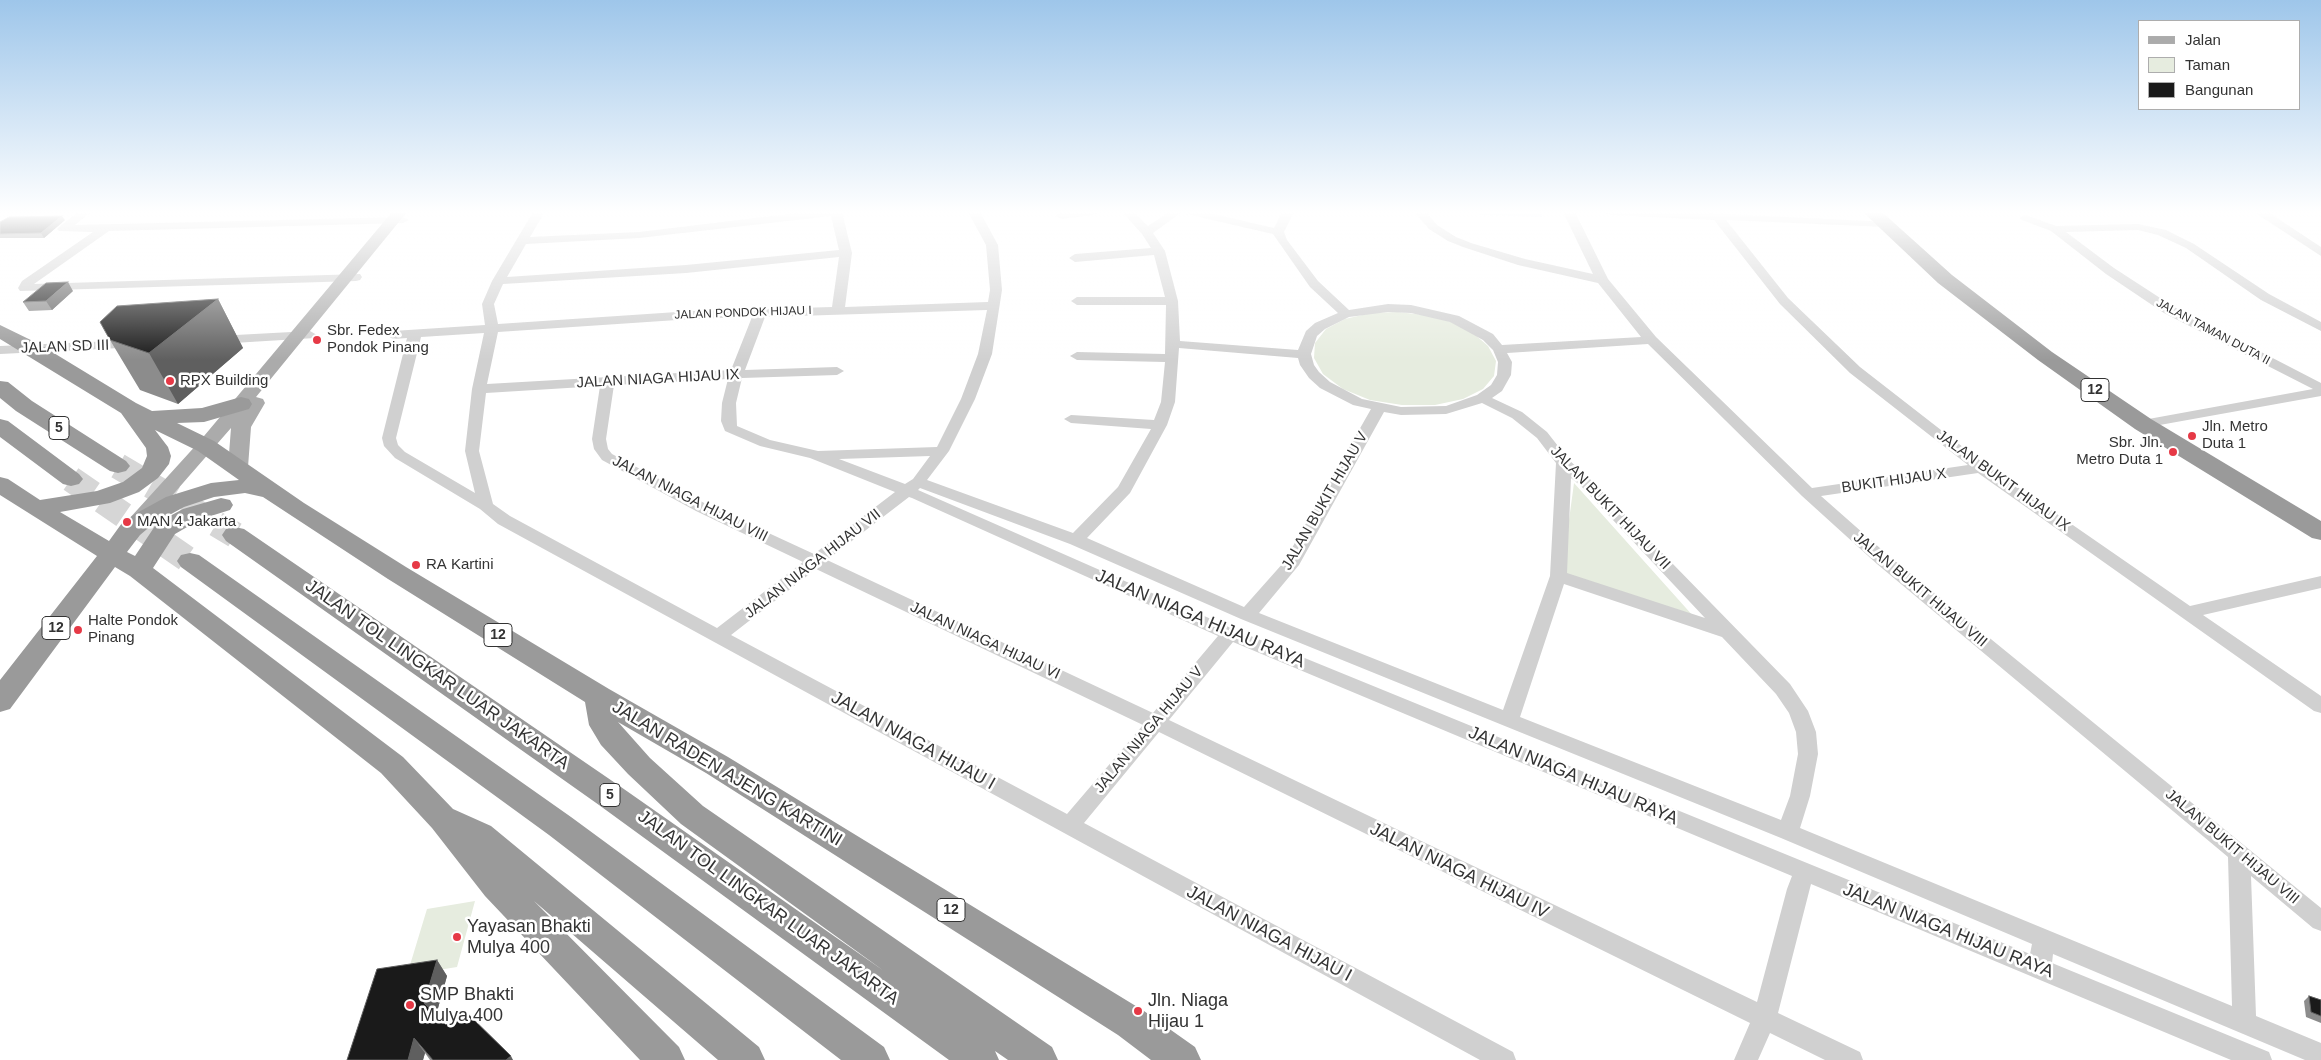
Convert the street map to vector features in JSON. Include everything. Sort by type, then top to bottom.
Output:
[{"type":"highway","name":"12","points":[[1928,261],[1945,279],[2015,334],[2321,532]]},
{"type":"highway","points":[[0,331],[32,348],[137,413],[157,447],[159,456],[157,464],[150,473],[131,487],[101,498],[36,508]]},
{"type":"highway","name":"5","points":[[0,387],[24,406],[118,466]]},
{"type":"highway","points":[[137,413],[204,415],[240,404]]},
{"type":"highway","name":"JALAN RADEN AJENG KARTINI","points":[[137,413],[206,446],[295,508],[599,698],[717,765],[856,851],[1131,1023],[1182,1060]]},
{"type":"highway","name":"5","points":[[0,426],[71,479]]},
{"type":"highway","name":"12","points":[[2159,426],[2321,515]]},
{"type":"highway","points":[[0,484],[126,563],[392,765],[443,819],[497,886],[666,1060]]},
{"type":"highway","name":"JALAN RADEN AJENG KARTINI","points":[[131,529],[167,506],[211,490],[245,486],[270,491]]},
{"type":"highway","points":[[126,563],[177,521],[210,507],[239,504],[295,508]]},
{"type":"highway","name":"12","points":[[0,701],[126,563],[131,529]]},
{"type":"highway","name":"JALAN TOL LINGKAR LUAR JAKARTA","points":[[235,535],[602,790],[980,1060]]},
{"type":"highway","points":[[190,560],[560,826],[871,1060]]},
{"type":"highway","points":[[599,698],[604,725],[612,738],[692,815],[1039,1060]]},
{"type":"highway","points":[[443,819],[480,834],[746,1060]]},
{"type":"main road","points":[[238,467],[241,427],[287,357],[364,261]]},
{"type":"main road","points":[[131,529],[206,446],[240,404],[287,357]]},
{"type":"street","points":[[58,261],[26,284],[24,288],[351,277]]},
{"type":"street","points":[[486,506],[472,451],[479,389],[492,327],[488,304],[509,261]]},
{"type":"street","points":[[498,281],[686,269],[761,261]]},
{"type":"street","points":[[838,309],[845,261]]},
{"type":"street","name":"JALAN NIAGA HIJAU VII","points":[[718,636],[816,561],[905,486],[942,451],[968,398],[985,354],[994,306],[993,261]]},
{"type":"street","points":[[1076,540],[1124,490],[1160,425],[1168,402],[1173,344],[1172,301],[1162,261]]},
{"type":"street","points":[[1296,261],[1314,284],[1346,314]]},
{"type":"street","points":[[1520,261],[1602,280]]},
{"type":"street","name":"JALAN BUKIT HIJAU VIII","points":[[1593,261],[1602,280],[1651,340],[1808,493],[1882,560],[2321,921]]},
{"type":"street","name":"JALAN BUKIT HIJAU IX","points":[[1753,261],[1784,301],[1837,354],[1981,468],[2321,706]]},
{"type":"street","name":"JALAN TAMAN DUTA II","points":[[2099,261],[2168,310],[2321,388]]},
{"type":"street","points":[[2213,261],[2265,297],[2321,327]]},
{"type":"street","points":[[1077,301],[1172,301]]},
{"type":"street","name":"JALAN PONDOK HIJAU I","points":[[393,335],[492,327],[760,312],[994,306]]},
{"type":"street","points":[[1388,308],[1433,313],[1473,327],[1488,337],[1499,349],[1505,362],[1504,375],[1496,388],[1482,398],[1466,405],[1439,410],[1401,411],[1358,402],[1326,385],[1314,375],[1307,364],[1304,354],[1311,334],[1320,326],[1346,314],[1388,308]]},
{"type":"street","points":[[760,312],[736,374],[729,402],[728,421],[730,428],[765,443],[815,455],[942,451]]},
{"type":"street","name":"JALAN NIAGA HIJAU I","points":[[415,332],[389,438],[391,446],[400,455],[486,506],[504,520],[1504,1060]]},
{"type":"street","points":[[201,340],[304,335]]},
{"type":"street","points":[[1499,349],[1651,340]]},
{"type":"street","name":"JALAN SD III","points":[[4,350],[153,343]]},
{"type":"street","points":[[1173,344],[1304,354]]},
{"type":"street","points":[[1077,356],[1172,358]]},
{"type":"street","name":"JALAN NIAGA HIJAU IX","points":[[479,389],[736,374],[837,371]]},
{"type":"street","name":"JALAN NIAGA HIJAU VIII","points":[[608,382],[599,439],[601,449],[607,457],[702,508],[816,561]]},
{"type":"street","points":[[2159,426],[2226,408],[2321,392]]},
{"type":"street","name":"JALAN BUKIT HIJAU VII","points":[[1482,398],[1517,415],[1542,435],[1564,463],[1586,483],[1727,632],[1783,688],[1798,711],[1806,732],[1808,754],[1800,796],[1788,832]]},
{"type":"street","points":[[2273,400],[2288,408]]},
{"type":"street","points":[[2159,426],[2239,416],[2321,401]]},
{"type":"street","name":"JALAN BUKIT HIJAU V","points":[[1247,615],[1291,565],[1379,407]]},
{"type":"street","points":[[2226,408],[2239,416]]},
{"type":"street","points":[[1071,419],[1160,425]]},
{"type":"street","name":"JALAN NIAGA HIJAU RAYA","points":[[815,455],[905,486],[981,505],[1076,540],[1247,615],[1788,832],[2321,1055]]},
{"type":"street","points":[[1510,719],[1558,576],[1564,463]]},
{"type":"street","name":"BUKIT HIJAU X","points":[[1808,493],[1981,468]]},
{"type":"street","name":"JALAN NIAGA HIJAU RAYA","points":[[905,486],[1230,634],[2260,1060]]},
{"type":"street","name":"JALAN NIAGA HIJAU VI","points":[[816,561],[1155,722]]},
{"type":"street","name":"JALAN BUKIT HIJAU VII","points":[[1558,576],[1727,632]]},
{"type":"street","points":[[1145,596],[1162,579]]},
{"type":"street","points":[[2188,612],[2321,582]]},
{"type":"street","name":"JALAN NIAGA HIJAU V","points":[[1068,826],[1230,634]]},
{"type":"street","name":"JALAN NIAGA HIJAU IV","points":[[1155,722],[1765,1018]]},
{"type":"street","points":[[2239,852],[2244,1023]]},
{"type":"street","points":[[1746,1060],[1765,1018],[1798,889],[1805,872]]},
{"type":"street","points":[[2040,968],[2044,939]]},
{"type":"street","points":[[1765,1018],[1851,1060]]},
{"type":"green space","points":[[1397,312],[1425,315],[1451,322],[1473,333],[1488,346],[1496,361],[1494,376],[1483,389],[1463,399],[1435,405],[1402,405],[1370,400],[1343,389],[1323,374],[1314,358],[1315,343],[1326,329],[1345,319],[1371,313]]},
{"type":"green space","points":[[1574,483],[1694,617],[1562,572]]},
{"type":"green space","points":[[475,901],[457,967],[407,975],[427,909]]},
{"type":"building","points":[[68,282],[46,301],[23,302],[46,283]]},
{"type":"building","points":[[218,299],[149,353],[110,340],[100,322],[117,306]]},
{"type":"building","name":"SMP Bhakti Mulya 400","points":[[437,960],[424,1003],[446,1025],[464,1010],[511,1056],[506,1060],[433,1060],[414,1038],[408,1060],[347,1060],[377,969]]},
{"type":"building","points":[[2309,996],[2321,1000],[2321,1016],[2311,1012]]},
{"type":"tunnel","points":[[118,466],[235,535]]},
{"type":"tunnel","points":[[71,479],[190,561]]},
{"type":"place","name":"Sbr. Fedex Pondok Pinang","points":[[317,340]]},
{"type":"place","name":"RPX Building","points":[[170,381]]},
{"type":"place","name":"Jln. Metro Duta 1","points":[[2192,436]]},
{"type":"place","name":"Sbr. Jln. Metro Duta 1","points":[[2173,452]]},
{"type":"place","name":"MAN 4 Jakarta","points":[[127,522]]},
{"type":"place","name":"RA Kartini","points":[[416,565]]},
{"type":"place","name":"Halte Pondok Pinang","points":[[78,630]]},
{"type":"place","name":"Yayasan Bhakti Mulya 400","points":[[457,937]]},
{"type":"place","name":"SMP Bhakti Mulya 400","points":[[410,1005]]},
{"type":"place","name":"Jln. Niaga Hijau 1","points":[[1138,1011]]}]
